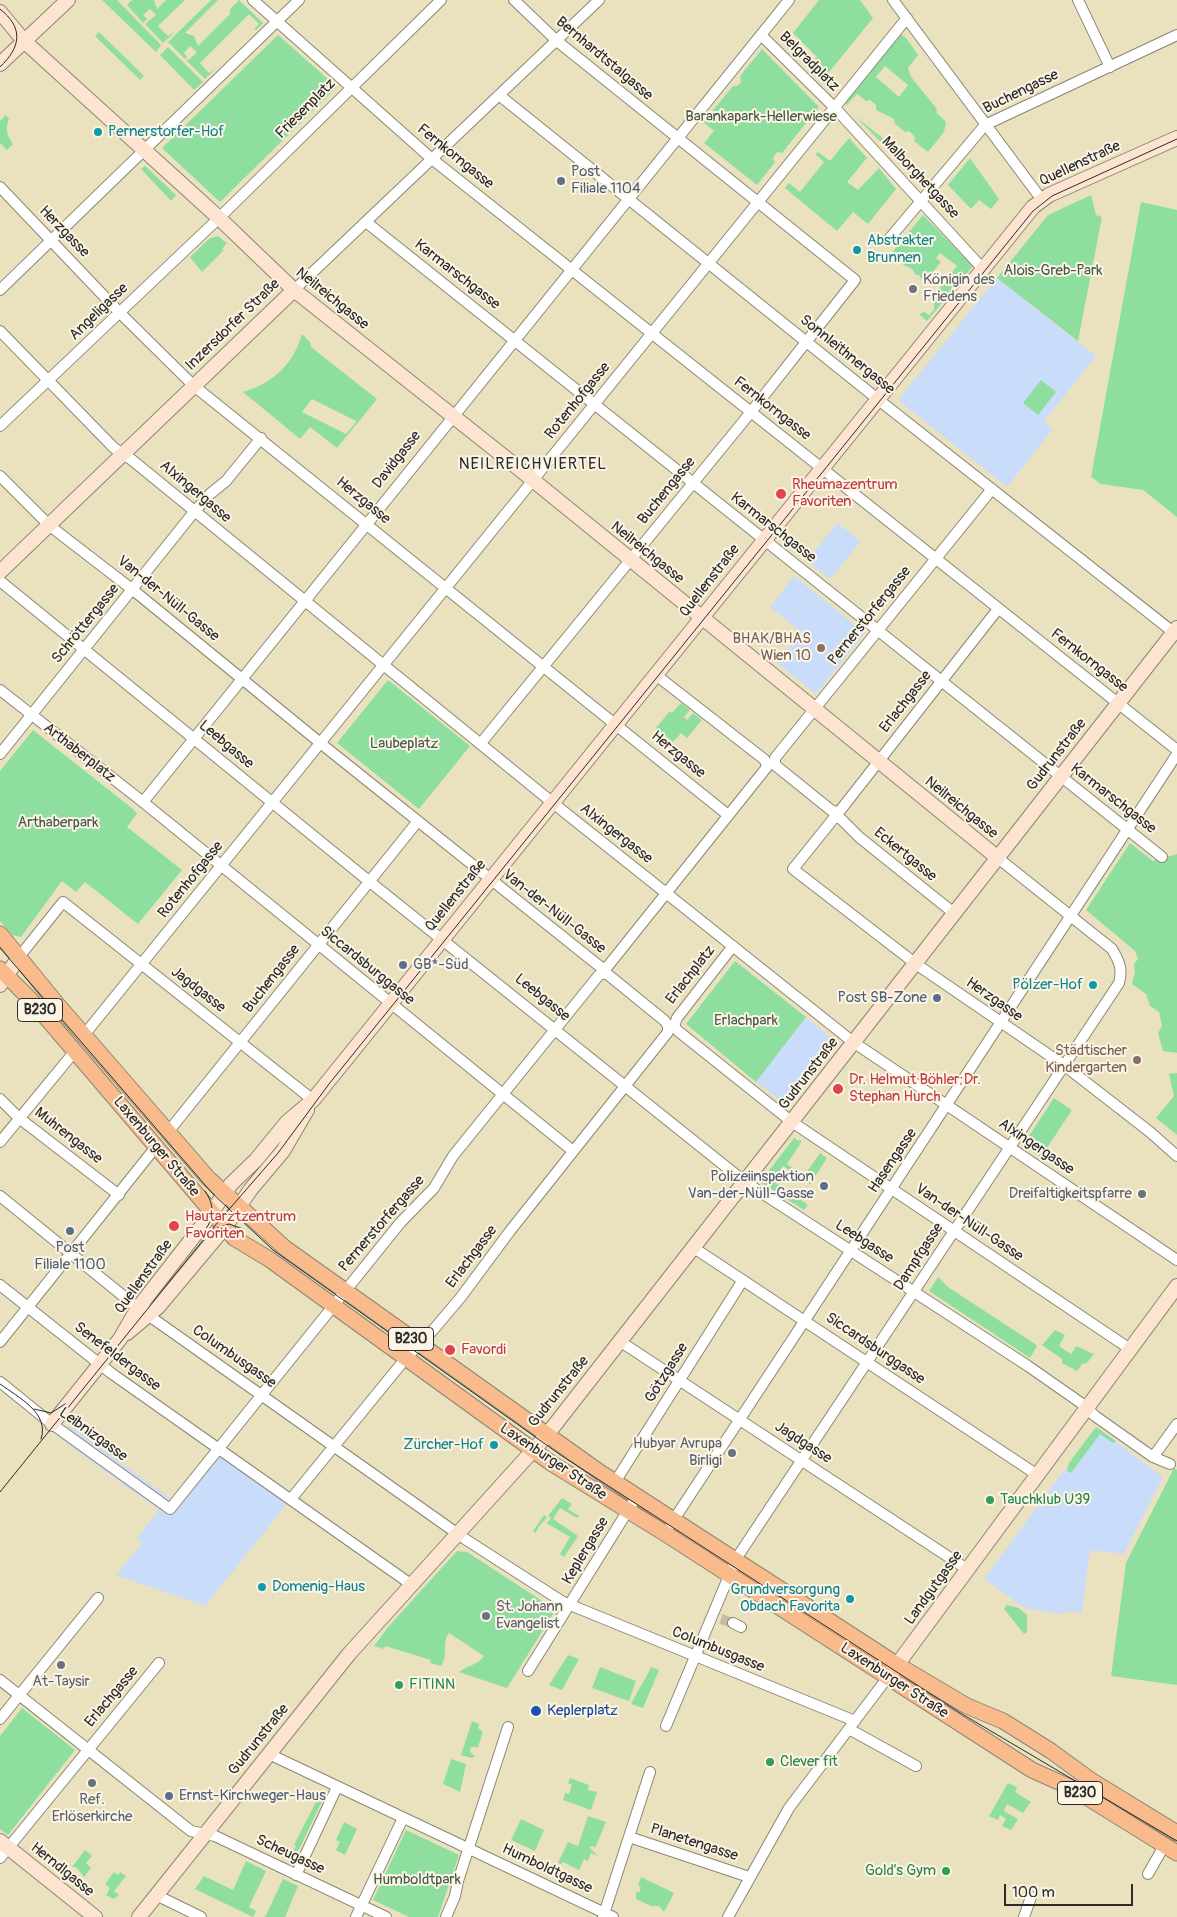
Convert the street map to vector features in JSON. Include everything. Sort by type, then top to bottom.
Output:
[{"type":"main road","name":"B230","points":[[0,934],[19,957]]},
{"type":"main road","name":"Laxenburger Straße","points":[[19,957],[84,1035],[224,1194],[277,1242],[546,1436],[736,1559],[1032,1770],[1072,1788],[1171,1850]]},
{"type":"main road","name":"Laxenburger Straße","points":[[2,976],[31,1000],[75,1050],[155,1148],[225,1227],[245,1246],[269,1260],[533,1450],[729,1575],[892,1671],[1003,1721],[1052,1752],[1087,1778],[1177,1833]]},
{"type":"street","points":[[0,64],[20,37],[68,0]]},
{"type":"street","points":[[253,0],[277,21]]},
{"type":"street","points":[[0,290],[299,0]]},
{"type":"street","points":[[350,88],[441,0]]},
{"type":"street","name":"Bernhardtstalgasse","points":[[514,0],[557,41],[678,138]]},
{"type":"street","name":"Inzersdorfer Straße","points":[[0,572],[599,0]]},
{"type":"street","points":[[761,35],[789,0]]},
{"type":"street","points":[[1078,0],[1110,67]]},
{"type":"street","points":[[895,2],[985,126],[1042,200]]},
{"type":"street","points":[[0,12],[20,37]]},
{"type":"street","points":[[835,108],[907,18]]},
{"type":"street","name":"Friesenplatz","points":[[219,218],[350,88],[277,21]]},
{"type":"street","points":[[0,24],[20,37],[219,218]]},
{"type":"street","name":"Belgradplatz","points":[[678,138],[761,35],[835,108],[758,202]]},
{"type":"street","name":"Buchengasse","points":[[889,239],[985,126],[1177,36]]},
{"type":"street","name":"Fernkorngasse","points":[[350,88],[432,159],[1118,703],[1177,752]]},
{"type":"street","name":"Sonnleithnergasse","points":[[500,95],[878,399],[1176,632]]},
{"type":"street","name":"Malborghetgasse","points":[[835,108],[983,269]]},
{"type":"street","points":[[678,138],[758,202]]},
{"type":"street","name":"Davidgasse","points":[[143,802],[303,600],[516,341],[628,198],[678,138]]},
{"type":"street","name":"Quellenstraße","points":[[52,1424],[143,1312],[225,1227],[251,1189],[283,1151],[313,1101],[390,1004],[983,269],[1042,200],[1177,138]]},
{"type":"street","name":"Herzgasse","points":[[0,187],[120,313],[194,386],[728,815]]},
{"type":"street","name":"Buchengasse","points":[[481,743],[693,484],[855,280],[758,202]]},
{"type":"street","name":"Rotenhofgasse","points":[[382,664],[533,481],[707,262],[758,202]]},
{"type":"street","name":"Neilreichgasse","points":[[219,218],[294,290],[1112,949],[1121,969]]},
{"type":"street","name":"Angeligasse","points":[[0,426],[219,218]]},
{"type":"street","name":"Karmarschgasse","points":[[366,222],[1162,857]]},
{"type":"street","name":"Alxingergasse","points":[[0,330],[114,448],[382,664]]},
{"type":"street","name":"Schröttergasse","points":[[31,715],[134,590],[194,512],[210,494],[226,481],[261,438]]},
{"type":"street","name":"Van-der-Nüll-Gasse","points":[[0,476],[50,526],[134,590],[321,743]]},
{"type":"street","name":"Pernerstorfergasse","points":[[170,1509],[400,1223],[434,1188],[453,1156],[557,1030],[602,970],[608,966],[992,489]]},
{"type":"street","name":"Leebgasse","points":[[0,581],[370,882],[443,938],[745,1182],[1088,1408],[1096,1416],[1153,1456],[1170,1464]]},
{"type":"street","name":"Erlachgasse","points":[[793,869],[998,609]]},
{"type":"street","name":"Gudrunstraße","points":[[457,1533],[546,1436],[1118,703],[1176,632]]},
{"type":"street","points":[[418,821],[321,743],[382,664],[481,743]]},
{"type":"street","name":"Eckertgasse","points":[[656,675],[832,811],[955,914]]},
{"type":"street","points":[[0,690],[31,715]]},
{"type":"street","name":"Arthaberplatz","points":[[0,754],[31,715],[143,802]]},
{"type":"street","name":"Rotenhofgasse","points":[[84,1035],[321,743]]},
{"type":"street","name":"Alxingergasse","points":[[481,743],[552,803],[733,946]]},
{"type":"street","name":"Hasengasse","points":[[666,1534],[947,1107],[1177,752]]},
{"type":"street","name":"Siccardsburggasse","points":[[143,802],[220,867],[573,1151]]},
{"type":"street","name":"Buchengasse","points":[[168,1132],[418,821]]},
{"type":"street","name":"Van-der-Nüll-Gasse","points":[[418,821],[665,1021],[668,1026]]},
{"type":"street","name":"Herzgasse","points":[[793,869],[916,964],[1000,1024],[1064,1066],[1150,1132],[1177,1156]]},
{"type":"street","name":"Jagdgasse","points":[[19,957],[63,902],[313,1101]]},
{"type":"street","name":"Erlachplatz","points":[[792,1122],[675,1028],[677,1018],[733,946],[854,1042]]},
{"type":"street","points":[[2,976],[19,957]]},
{"type":"street","name":"Dampfgasse","points":[[666,1726],[696,1658],[717,1617],[729,1575],[736,1559],[1119,983],[1121,969]]},
{"type":"street","name":"Erlachgasse","points":[[291,1499],[406,1358],[461,1297],[573,1151],[668,1032],[668,1026]]},
{"type":"street","name":"Alxingergasse","points":[[854,1042],[947,1107],[1177,1260]]},
{"type":"street","points":[[0,1142],[75,1050]]},
{"type":"street","name":"Muhrengasse","points":[[0,1099],[19,1118],[119,1195]]},
{"type":"street","name":"Quellenstraße","points":[[143,1312],[239,1175],[267,1148],[287,1122],[313,1101]]},
{"type":"street","name":"Van-der-Nüll-Gasse","points":[[792,1122],[1130,1349]]},
{"type":"street","points":[[0,1342],[155,1148]]},
{"type":"street","name":"Columbusgasse","points":[[0,1196],[143,1312],[457,1533]]},
{"type":"street","name":"Siccardsburggasse","points":[[694,1248],[1039,1476]]},
{"type":"street","name":"Götzgasse","points":[[615,1482],[743,1280]]},
{"type":"street","name":"Senefeldergasse","points":[[0,1285],[99,1365],[291,1499]]},
{"type":"street","name":"Landgutgasse","points":[[728,1917],[789,1808],[967,1569],[1039,1476],[1177,1286]]},
{"type":"street","name":"Jagdgasse","points":[[620,1342],[967,1569]]},
{"type":"street","name":"Leibnizgasse","points":[[0,1382],[52,1424],[170,1509]]},
{"type":"street","points":[[1153,1456],[1177,1424]]},
{"type":"street","name":"Keplergasse","points":[[528,1671],[637,1496]]},
{"type":"street","points":[[291,1499],[412,1584],[457,1533],[570,1606]]},
{"type":"street","name":"Gudrunstraße","points":[[140,1917],[349,1654],[412,1584]]},
{"type":"street","points":[[0,1719],[98,1598]]},
{"type":"street","name":"Columbusgasse","points":[[570,1606],[852,1725],[916,1766]]},
{"type":"street","name":"Erlachgasse","points":[[3,1849],[159,1663]]},
{"type":"street","name":"Scheugasse","points":[[0,1680],[191,1832],[215,1836],[386,1917]]},
{"type":"street","points":[[446,1917],[455,1896],[468,1849],[508,1727]]},
{"type":"street","points":[[269,1754],[403,1818],[356,1917]]},
{"type":"street","points":[[607,1916],[629,1837],[650,1772]]},
{"type":"street","points":[[296,1875],[337,1787]]},
{"type":"street","name":"Humboldtgasse","points":[[403,1818],[607,1916]]},
{"type":"street","name":"Planetengasse","points":[[629,1837],[749,1877]]},
{"type":"street","name":"Herndlgasse","points":[[3,1849],[95,1917]]},
{"type":"street","points":[[1148,1874],[1171,1850]]},
{"type":"street","points":[[156,1895],[201,1917]]},
{"type":"street","points":[[1024,1917],[1031,1897]]},
{"type":"shaded area","points":[[997,278],[1096,356],[1044,421],[1053,429],[1007,487],[898,400]]},
{"type":"shaded area","points":[[837,523],[861,541],[830,579],[807,561]]},
{"type":"shaded area","name":"BHAK/BHAS Wien 10","points":[[794,576],[865,633],[816,694],[777,663],[801,632],[770,607]]},
{"type":"shaded area","points":[[806,1017],[836,1042],[796,1096],[794,1095],[785,1104],[756,1082]]},
{"type":"shaded area","points":[[70,1426],[171,1499],[196,1467],[200,1470],[219,1448],[291,1499],[205,1606],[116,1575],[142,1543],[137,1538],[159,1510],[60,1439]]},
{"type":"shaded area","points":[[1096,1427],[1163,1477],[1124,1554],[1090,1550],[1082,1613],[1066,1611],[1065,1614],[1026,1609],[984,1579]]},
{"type":"green space","points":[[102,0],[117,0],[161,45],[156,52]]},
{"type":"green space","points":[[132,0],[154,0],[157,9],[166,0],[185,0],[158,26],[168,36],[176,31],[163,43],[145,24],[156,15],[150,9],[143,15],[147,19],[143,23],[127,5]]},
{"type":"green space","points":[[211,0],[218,0],[185,33],[194,36],[198,46],[230,14],[230,9],[239,0],[263,23],[256,30],[254,29],[259,24],[249,14],[200,63],[209,73],[217,67],[205,79],[186,60],[190,59],[197,52],[190,46],[184,53],[187,57],[185,59],[168,42]]},
{"type":"green space","points":[[819,0],[860,0],[873,18],[826,76],[836,86],[831,92],[807,67],[817,57],[793,33]]},
{"type":"green space","points":[[99,32],[144,76],[140,80],[95,36]]},
{"type":"green space","points":[[901,34],[907,39],[918,55],[908,68],[911,77],[937,109],[936,112],[946,122],[944,132],[928,152],[914,141],[915,137],[909,131],[905,132],[895,124],[894,119],[876,110],[876,105],[870,100],[866,101],[857,94],[847,105],[845,104]],"holes":[[[885,66],[908,85],[899,97],[876,77]]]},
{"type":"green space","points":[[278,35],[337,87],[220,202],[162,148]]},
{"type":"green space","points":[[168,47],[203,82],[194,90],[160,55]]},
{"type":"green space","name":"Barankapark-Hellerwiese","points":[[762,49],[819,107],[782,153],[777,152],[773,158],[775,162],[757,185],[704,143],[714,131],[703,122],[733,86],[737,86],[741,82],[740,76]]},
{"type":"green space","points":[[6,115],[9,119],[7,132],[13,144],[7,150],[0,143],[0,121]]},
{"type":"green space","points":[[856,117],[911,161],[908,170]]},
{"type":"green space","points":[[849,138],[867,158],[847,182],[858,190],[879,168],[896,189],[868,224],[853,212],[837,231],[785,188],[789,183],[800,192],[824,162],[815,154],[818,152],[830,161]]},
{"type":"green space","points":[[970,158],[999,199],[991,209],[979,200],[971,209],[948,185]]},
{"type":"green space","points":[[145,166],[176,195],[171,201],[141,169]]},
{"type":"green space","name":"Alois-Greb-Park","points":[[1091,195],[1096,215],[1102,217],[1078,341],[997,278],[1048,215]]},
{"type":"green space","points":[[1141,202],[1177,210],[1177,517],[1143,490],[1101,484],[1091,477]]},
{"type":"green space","points":[[923,215],[973,266],[927,321],[919,314],[924,312],[929,315],[934,310],[934,302],[931,299],[957,266],[940,253],[936,258],[941,262],[928,278],[925,275],[921,279],[912,269],[902,264],[905,260],[898,254],[895,259],[890,255]]},
{"type":"green space","points":[[218,236],[227,243],[222,249],[224,250],[202,272],[190,257],[210,238]]},
{"type":"green space","points":[[302,334],[310,342],[311,347],[377,399],[337,448],[310,427],[300,439],[243,392],[264,384],[272,378],[287,364]],"holes":[[[312,399],[356,421],[346,434],[302,412]]]},
{"type":"green space","points":[[1041,380],[1056,392],[1038,415],[1023,403]]},
{"type":"green space","name":"Laubeplatz","points":[[388,680],[470,746],[419,809],[337,743]]},
{"type":"green space","points":[[681,703],[690,710],[684,717],[687,720],[693,713],[702,720],[687,738],[681,733],[673,742],[656,728],[670,711],[672,713]]},
{"type":"green space","name":"Arthaberpark","points":[[33,730],[133,809],[137,814],[127,827],[182,870],[138,924],[85,882],[76,892],[62,881],[21,937],[12,935],[0,921],[0,771]]},
{"type":"green space","points":[[1130,843],[1153,861],[1177,854],[1177,1053],[1163,1051],[1158,1033],[1162,1026],[1159,1012],[1150,1006],[1146,994],[1132,984],[1135,972],[1134,964],[1138,959],[1135,951],[1086,910]]},
{"type":"green space","name":"Erlachpark","points":[[735,961],[806,1017],[756,1082],[686,1024]]},
{"type":"green space","points":[[1177,1073],[1177,1135],[1156,1118],[1174,1096],[1169,1074]]},
{"type":"green space","points":[[1054,1098],[1072,1110],[1041,1157],[1023,1145]]},
{"type":"green space","points":[[795,1137],[796,1140],[802,1141],[787,1164],[804,1176],[820,1153],[827,1158],[810,1184],[783,1166],[773,1181],[808,1205],[804,1210],[760,1182]]},
{"type":"green space","points":[[938,1277],[948,1287],[1035,1344],[1037,1346],[1030,1358],[929,1291]]},
{"type":"green space","points":[[1055,1330],[1065,1335],[1059,1346],[1071,1354],[1076,1346],[1094,1354],[1077,1371],[1062,1363],[1062,1359],[1042,1345]]},
{"type":"green space","points":[[1096,1427],[1116,1441],[1113,1443],[1100,1434],[1071,1473],[1067,1471],[1069,1463]]},
{"type":"green space","points":[[1174,1468],[1177,1470],[1177,1685],[1111,1676],[1126,1563]]},
{"type":"green space","points":[[562,1498],[572,1504],[568,1509],[579,1516],[577,1518],[560,1508],[553,1519],[578,1536],[564,1557],[560,1554],[570,1537],[543,1521],[535,1533],[533,1531],[544,1515],[547,1517],[544,1521],[547,1523],[551,1518],[548,1516]]},
{"type":"green space","points":[[457,1551],[467,1552],[550,1606],[553,1614],[507,1688],[459,1672],[478,1662],[484,1656],[449,1633],[441,1666],[430,1663],[431,1660],[385,1646],[384,1649],[374,1646],[389,1626]]},
{"type":"green space","points":[[1007,1605],[1019,1608],[1027,1615],[1027,1632],[1024,1634],[1004,1609]]},
{"type":"green space","points":[[568,1655],[579,1659],[562,1690],[549,1685]]},
{"type":"green space","points":[[600,1667],[636,1681],[629,1701],[592,1688]]},
{"type":"green space","points":[[651,1667],[659,1670],[643,1708],[631,1704],[646,1677]]},
{"type":"green space","points":[[22,1708],[75,1750],[8,1835],[0,1829],[0,1736]]},
{"type":"green space","points":[[472,1721],[479,1724],[478,1728],[483,1732],[478,1747],[471,1747],[470,1752],[475,1756],[472,1758],[461,1755]]},
{"type":"green space","points":[[451,1759],[466,1764],[460,1792],[443,1784]]},
{"type":"green space","points":[[570,1778],[589,1785],[588,1790],[597,1792],[591,1810],[563,1800],[565,1793],[569,1794],[572,1785],[568,1783]]},
{"type":"green space","points":[[1008,1783],[1017,1787],[1015,1792],[1031,1802],[1023,1813],[1007,1804],[1004,1811],[1018,1819],[1011,1830],[1002,1826],[1006,1819],[1000,1815],[998,1820],[989,1816]]},
{"type":"green space","points":[[320,1790],[326,1793],[293,1862],[287,1859],[296,1846],[294,1845],[320,1794]]},
{"type":"green space","points":[[588,1816],[606,1822],[595,1848],[594,1846],[589,1847],[598,1856],[591,1853],[588,1861],[584,1859],[579,1870],[563,1862],[562,1864],[558,1863],[568,1842],[578,1846]]},
{"type":"green space","points":[[521,1819],[544,1830],[535,1851],[511,1840]]},
{"type":"green space","points":[[344,1822],[357,1829],[345,1855],[336,1850],[340,1842],[336,1840]]},
{"type":"green space","name":"Humboldtpark","points":[[406,1830],[459,1855],[438,1917],[409,1917],[373,1900]]},
{"type":"green space","points":[[85,1850],[92,1856],[86,1863],[91,1868],[84,1877],[76,1867],[72,1867]]},
{"type":"green space","points":[[246,1861],[266,1871],[249,1907],[256,1911],[253,1917],[195,1889],[204,1876],[233,1890]]},
{"type":"green space","points":[[114,1872],[118,1875],[120,1872],[126,1876],[114,1891],[119,1895],[114,1899],[106,1895],[110,1888],[105,1884]]},
{"type":"green space","points":[[641,1877],[674,1893],[664,1912],[659,1906],[651,1906],[636,1899],[636,1892],[639,1893],[641,1887],[638,1886]]},
{"type":"green space","points":[[283,1879],[298,1886],[285,1917],[265,1917]]},
{"type":"tunnel","points":[[721,1619],[733,1623]]},
{"type":"tram line","points":[[0,9],[13,23],[17,38],[12,52],[0,67]]},
{"type":"tram line","points":[[0,1492],[212,1229],[278,1153],[329,1084],[1033,211],[1052,196],[1177,139]]},
{"type":"tram line","points":[[0,948],[212,1193],[273,1250],[562,1456],[962,1714],[1177,1841]]},
{"type":"tram line","points":[[205,1191],[212,1206],[212,1215],[205,1230]]},
{"type":"tram line","points":[[212,1230],[229,1224],[243,1229]]},
{"type":"tram line","points":[[0,1384],[23,1400],[37,1414],[43,1430],[41,1439]]},
{"type":"tram line","points":[[34,1409],[51,1413],[65,1404]]},
{"type":"place","name":"Pernerstorfer-Hof","points":[[98,132]]},
{"type":"place","name":"Post Filiale 1104","points":[[561,181]]},
{"type":"place","name":"Abstrakter Brunnen","points":[[857,250]]},
{"type":"place","name":"Königin des Friedens","points":[[913,289]]},
{"type":"place","name":"Rheumazentrum Favoriten","points":[[781,494]]},
{"type":"place","name":"BHAK/BHAS Wien 10","points":[[821,648]]},
{"type":"place","name":"GB*-Süd","points":[[403,965]]},
{"type":"place","name":"Pölzer-Hof","points":[[1093,985]]},
{"type":"place","name":"Post SB-Zone","points":[[937,998]]},
{"type":"place","name":"Städtischer Kindergarten","points":[[1137,1060]]},
{"type":"place","name":"Dr. Helmut Böhler;Dr. Stephan Hurch","points":[[838,1089]]},
{"type":"place","name":"Polizeiinspektion Van-der-Nüll-Gasse","points":[[824,1186]]},
{"type":"place","name":"Dreifaltigkeitspfarre","points":[[1142,1194]]},
{"type":"place","name":"Hautarztzentrum Favoriten","points":[[174,1226]]},
{"type":"place","name":"Post Filiale 1100","points":[[70,1231]]},
{"type":"place","name":"Favordi","points":[[450,1350]]},
{"type":"place","name":"Zürcher-Hof","points":[[494,1445]]},
{"type":"place","name":"Hubyar Avrupa Birligi","points":[[732,1453]]},
{"type":"place","name":"Tauchklub U39","points":[[990,1500]]},
{"type":"place","name":"Domenig-Haus","points":[[262,1587]]},
{"type":"place","name":"Grundversorgung Obdach Favorita","points":[[850,1599]]},
{"type":"place","name":"St. Johann Evangelist","points":[[486,1616]]},
{"type":"place","name":"At-Taysir","points":[[61,1665]]},
{"type":"place","name":"FITINN","points":[[399,1685]]},
{"type":"place","name":"Keplerplatz","points":[[536,1711]]},
{"type":"place","name":"Clever fit","points":[[770,1762]]},
{"type":"place","name":"Ref. Erlöserkirche","points":[[92,1783]]},
{"type":"place","name":"Ernst-Kirchweger-Haus","points":[[169,1796]]},
{"type":"place","name":"Gold’s Gym","points":[[946,1871]]},
{"type":"district","name":"NEILREICHVIERTEL","points":[[533,465]]}]
